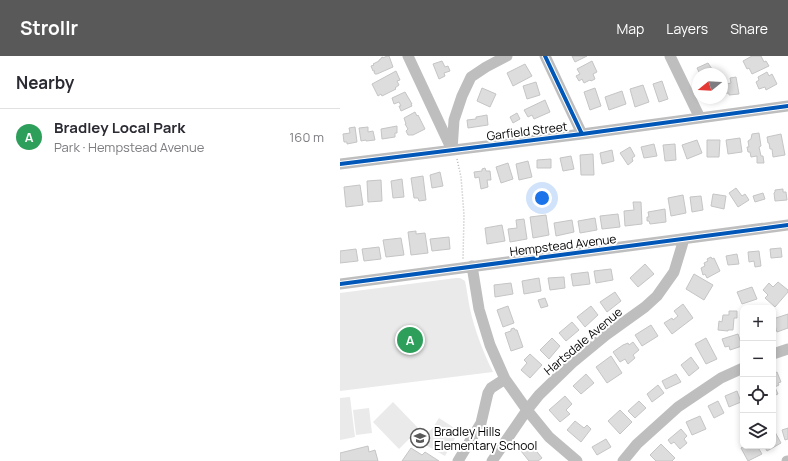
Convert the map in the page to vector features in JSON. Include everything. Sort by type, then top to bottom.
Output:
[{"type":"street","points":[[408,56],[455,150]]},
{"type":"street","points":[[455,150],[454,120],[462,96],[471,77],[507,56]]},
{"type":"street","points":[[545,56],[582,134]]},
{"type":"street","points":[[670,56],[700,118]]},
{"type":"street","name":"Garfield Street","points":[[340,164],[582,134],[788,106]]},
{"type":"street","name":"Hempstead Avenue","points":[[340,284],[788,225]]},
{"type":"street","name":"Hartsdale Avenue","points":[[492,461],[527,410],[572,363],[606,335],[645,307],[657,296],[674,272],[684,239]]},
{"type":"street","points":[[467,267],[490,345],[505,379],[527,410],[549,437],[577,461]]},
{"type":"street","points":[[776,352],[788,349]]},
{"type":"street","points":[[623,461],[637,444],[678,407],[721,378],[740,369]]},
{"type":"street","points":[[458,461],[482,424],[488,393],[491,388],[505,379]]},
{"type":"path","points":[[455,150],[461,177],[464,216],[462,263],[467,267]]},
{"type":"shaded area","points":[[460,278],[465,281],[474,325],[493,372],[340,391],[340,293]]},
{"type":"shaded area","points":[[350,397],[355,437],[340,440],[340,398]]},
{"type":"shaded area","points":[[393,402],[419,429],[399,449],[373,422]]},
{"type":"shaded area","points":[[369,408],[372,433],[356,435],[353,410]]},
{"type":"shaded area","points":[[439,418],[459,431],[445,456],[415,439],[421,433],[430,431]]},
{"type":"building","points":[[389,56],[393,67],[375,74],[375,71],[373,71],[371,66],[381,58]]},
{"type":"building","points":[[572,56],[587,56],[575,62]]},
{"type":"building","points":[[752,56],[761,56],[764,62],[766,61],[769,66],[752,74],[749,68],[747,69],[743,61]]},
{"type":"building","points":[[442,61],[445,67],[448,66],[450,71],[444,73],[445,76],[439,79],[433,64]]},
{"type":"building","points":[[592,61],[597,72],[593,74],[595,79],[584,83],[582,79],[579,81],[576,76],[580,74],[577,69]]},
{"type":"building","points":[[708,63],[711,68],[697,68]]},
{"type":"building","points":[[525,64],[532,76],[513,86],[507,73]]},
{"type":"building","points":[[396,71],[400,80],[397,81],[399,85],[395,88],[396,89],[382,96],[381,94],[378,96],[372,84]]},
{"type":"building","points":[[767,72],[769,76],[772,74],[777,84],[766,90],[765,87],[759,89],[756,82],[759,80],[758,77]]},
{"type":"building","points":[[736,77],[739,94],[729,95],[728,84],[731,83],[730,78]]},
{"type":"building","points":[[662,81],[668,99],[659,102],[653,84]]},
{"type":"building","points":[[536,82],[540,95],[527,99],[523,86]]},
{"type":"building","points":[[643,85],[649,102],[635,107],[630,89]]},
{"type":"building","points":[[482,88],[496,94],[490,107],[477,101]]},
{"type":"building","points":[[595,88],[601,106],[590,110],[584,92]]},
{"type":"building","points":[[622,91],[626,104],[609,110],[605,97]]},
{"type":"building","points":[[405,92],[412,106],[401,111],[399,102],[394,104],[392,98]]},
{"type":"building","points":[[545,100],[550,112],[534,119],[532,115],[528,117],[524,110]]},
{"type":"building","points":[[415,112],[425,129],[413,135],[408,135],[406,131],[408,129],[404,118]]},
{"type":"building","points":[[517,113],[520,119],[513,123],[510,117]]},
{"type":"building","points":[[487,115],[488,125],[468,128],[467,120],[476,119],[476,117]]},
{"type":"building","points":[[397,126],[397,133],[395,133],[395,137],[382,139],[381,129]]},
{"type":"building","points":[[355,127],[357,142],[347,144],[347,142],[344,142],[343,134],[350,133],[349,128]]},
{"type":"building","points":[[368,127],[368,132],[373,131],[375,140],[361,141],[359,128]]},
{"type":"building","points":[[759,133],[761,146],[759,147],[764,163],[757,163],[757,156],[751,157],[747,147],[749,147],[748,141],[751,139],[752,134]]},
{"type":"building","points":[[781,134],[785,155],[773,157],[772,149],[770,149],[767,137]]},
{"type":"building","points":[[740,138],[742,152],[728,154],[726,140]]},
{"type":"building","points":[[697,140],[702,153],[687,159],[682,145]]},
{"type":"building","points":[[707,140],[720,140],[719,157],[707,157]]},
{"type":"building","points":[[654,144],[657,156],[644,158],[641,147]]},
{"type":"building","points":[[675,144],[676,160],[665,161],[663,145]]},
{"type":"building","points":[[630,147],[635,156],[632,158],[633,161],[628,165],[620,153]]},
{"type":"building","points":[[612,150],[614,161],[602,164],[600,153]]},
{"type":"building","points":[[593,154],[594,175],[581,175],[580,155]]},
{"type":"building","points":[[571,156],[574,169],[563,171],[560,158]]},
{"type":"building","points":[[551,159],[551,168],[537,168],[537,160]]},
{"type":"building","points":[[528,161],[532,177],[519,180],[516,164]]},
{"type":"building","points":[[508,163],[513,179],[501,183],[496,167]]},
{"type":"building","points":[[485,168],[486,171],[490,171],[491,180],[487,180],[488,187],[481,189],[479,177],[475,178],[474,172],[482,171],[482,169]]},
{"type":"building","points":[[440,172],[443,186],[432,188],[430,175]]},
{"type":"building","points":[[423,176],[426,200],[419,201],[418,198],[414,198],[411,178]]},
{"type":"building","points":[[402,179],[404,197],[393,198],[391,181]]},
{"type":"building","points":[[381,180],[382,201],[368,202],[367,181]]},
{"type":"building","points":[[360,185],[363,205],[346,207],[344,187]]},
{"type":"building","points":[[736,188],[742,196],[745,194],[749,200],[738,207],[729,193]]},
{"type":"building","points":[[783,189],[783,192],[786,192],[787,200],[775,201],[775,190]]},
{"type":"building","points":[[763,193],[765,199],[755,202],[753,196]]},
{"type":"building","points":[[713,194],[726,196],[724,209],[711,206]]},
{"type":"building","points":[[683,195],[686,213],[671,216],[668,198]]},
{"type":"building","points":[[701,196],[703,210],[692,212],[690,197]]},
{"type":"building","points":[[633,202],[641,202],[642,224],[625,226],[624,211],[634,210]]},
{"type":"building","points":[[665,209],[666,222],[650,224],[649,221],[647,221],[647,217],[649,217],[648,212]]},
{"type":"building","points":[[618,214],[620,227],[602,229],[600,216]]},
{"type":"building","points":[[546,215],[549,235],[533,238],[530,217]]},
{"type":"building","points":[[595,218],[597,230],[580,233],[578,221]]},
{"type":"building","points":[[524,219],[527,239],[510,242],[508,229],[517,228],[516,220]]},
{"type":"building","points":[[572,220],[574,232],[556,236],[554,223]]},
{"type":"building","points":[[502,225],[505,241],[487,244],[485,228]]},
{"type":"building","points":[[416,231],[416,234],[425,233],[428,253],[411,255],[408,232]]},
{"type":"building","points":[[449,237],[450,249],[432,251],[430,239]]},
{"type":"building","points":[[401,238],[404,255],[386,257],[383,240]]},
{"type":"building","points":[[379,247],[381,259],[364,261],[362,249]]},
{"type":"building","points":[[781,248],[782,257],[771,258],[770,249]]},
{"type":"building","points":[[356,249],[358,261],[340,263],[340,251]]},
{"type":"building","points":[[759,251],[761,266],[755,267],[754,261],[749,262],[748,252]]},
{"type":"building","points":[[737,254],[739,264],[728,265],[726,256]]},
{"type":"building","points":[[711,257],[712,259],[714,258],[720,271],[707,278],[705,274],[703,275],[701,268],[705,266],[704,263],[708,261],[707,259]]},
{"type":"building","points":[[645,264],[654,274],[638,287],[630,278]]},
{"type":"building","points":[[611,269],[613,280],[596,283],[594,271]]},
{"type":"building","points":[[588,272],[590,284],[573,286],[571,274]]},
{"type":"building","points":[[694,274],[713,285],[704,300],[686,289]]},
{"type":"building","points":[[564,277],[565,288],[550,290],[548,278]]},
{"type":"building","points":[[539,278],[541,291],[524,294],[522,281]]},
{"type":"building","points":[[778,282],[788,290],[788,292],[776,306],[765,298],[768,295],[763,290],[769,283],[773,287]]},
{"type":"building","points":[[511,283],[513,294],[495,297],[494,285]]},
{"type":"building","points":[[752,287],[757,299],[742,304],[737,292]]},
{"type":"building","points":[[615,292],[621,301],[607,312],[600,302]]},
{"type":"building","points":[[545,298],[548,306],[541,308],[538,300]]},
{"type":"building","points":[[683,304],[693,318],[672,334],[664,323],[672,318],[673,320],[678,316],[674,311]]},
{"type":"building","points":[[508,306],[514,323],[503,327],[497,310]]},
{"type":"building","points":[[591,306],[598,315],[585,327],[577,317]]},
{"type":"building","points":[[729,311],[737,311],[737,318],[734,318],[733,330],[718,330],[719,321],[722,322],[723,315],[729,315]]},
{"type":"building","points":[[788,314],[788,328],[777,332],[776,318]]},
{"type":"building","points":[[572,322],[579,330],[566,341],[559,333]]},
{"type":"building","points":[[651,325],[658,336],[642,346],[635,335]]},
{"type":"building","points":[[514,328],[517,330],[523,347],[511,351],[505,333]]},
{"type":"building","points":[[738,334],[740,347],[730,350],[729,346],[725,347],[722,339]]},
{"type":"building","points":[[552,338],[560,346],[549,359],[540,350]]},
{"type":"building","points":[[706,338],[717,359],[706,364],[695,344]]},
{"type":"building","points":[[633,342],[639,350],[633,355],[635,358],[628,364],[625,359],[620,362],[613,352],[623,345],[628,343],[629,345]]},
{"type":"building","points":[[530,354],[542,365],[530,378],[521,370],[527,363],[524,360]]},
{"type":"building","points":[[611,356],[622,373],[607,383],[596,367]]},
{"type":"building","points":[[691,357],[699,368],[689,376],[681,365]]},
{"type":"building","points":[[776,372],[781,382],[778,383],[779,385],[776,386],[776,377]]},
{"type":"building","points":[[586,374],[594,383],[581,394],[573,386]]},
{"type":"building","points":[[676,374],[681,382],[666,389],[662,381]]},
{"type":"building","points":[[658,385],[664,393],[652,402],[647,394]]},
{"type":"building","points":[[737,391],[740,402],[729,407],[725,396]]},
{"type":"building","points":[[565,396],[572,404],[566,410],[570,414],[560,422],[549,410]]},
{"type":"building","points":[[639,401],[646,408],[635,418],[628,411]]},
{"type":"building","points":[[718,401],[724,413],[714,418],[708,406]]},
{"type":"building","points":[[620,410],[632,422],[620,434],[608,421]]},
{"type":"building","points":[[700,416],[706,429],[692,435],[686,422]]},
{"type":"building","points":[[575,421],[584,428],[587,425],[591,429],[581,442],[567,430]]},
{"type":"building","points":[[788,428],[788,439],[785,440],[782,430]]},
{"type":"building","points":[[681,429],[687,436],[684,439],[687,443],[680,449],[674,442],[671,444],[668,440]]},
{"type":"building","points":[[776,434],[781,443],[776,446]]},
{"type":"building","points":[[606,439],[611,447],[597,455],[592,447]]},
{"type":"building","points":[[530,443],[542,458],[538,461],[529,461],[521,451]]},
{"type":"building","points":[[661,444],[675,458],[672,461],[656,461],[650,455]]},
{"type":"building","points":[[368,446],[369,452],[375,450],[378,461],[340,461],[340,453]]},
{"type":"building","points":[[411,448],[422,455],[425,452],[439,461],[402,461]]},
{"type":"building","points":[[742,449],[759,449],[762,454],[748,461]]},
{"type":"cycle path","points":[[545,56],[582,134]]},
{"type":"cycle path","points":[[340,164],[582,134],[788,106]]},
{"type":"cycle path","points":[[340,284],[788,225]]},
{"type":"place","name":"Bradley Local Park","points":[[410,340]]},
{"type":"place","name":"Bradley Hills Elementary School","points":[[420,438]]}]
